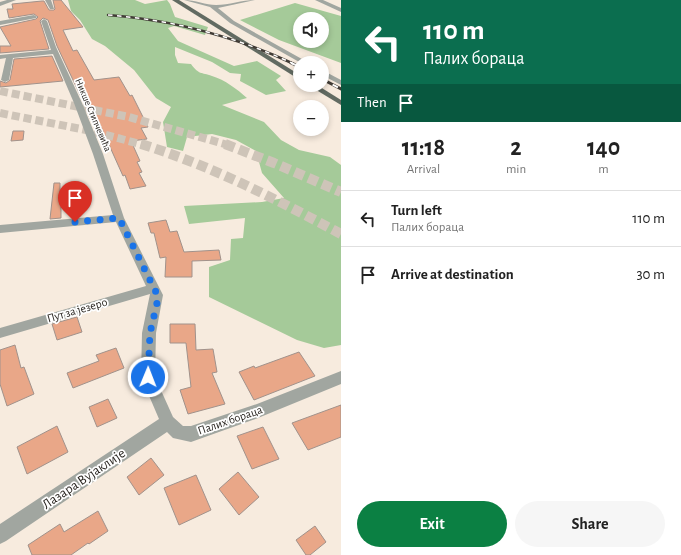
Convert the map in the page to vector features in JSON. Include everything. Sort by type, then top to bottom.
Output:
[{"type":"main road","points":[[175,0],[293,74]]},
{"type":"main road","points":[[323,92],[341,103]]},
{"type":"street","points":[[0,4],[14,0]]},
{"type":"street","points":[[48,0],[52,8]]},
{"type":"street","points":[[187,0],[212,6],[226,6],[252,0]]},
{"type":"street","points":[[318,0],[341,10]]},
{"type":"street","points":[[212,6],[232,22],[293,56]]},
{"type":"street","points":[[1,16],[1,23],[34,17]]},
{"type":"street","name":"Никше Стипчевића","points":[[44,22],[98,154],[119,218]]},
{"type":"street","points":[[0,57],[55,52]]},
{"type":"street","points":[[5,80],[3,70],[10,56]]},
{"type":"street","points":[[329,76],[341,82]]},
{"type":"street","points":[[0,229],[119,218]]},
{"type":"street","name":"Палих бораца","points":[[119,218],[154,288],[157,298],[150,333],[148,377],[168,422],[179,433],[191,434],[258,411],[341,377]]},
{"type":"street","name":"Пут за језеро","points":[[0,333],[154,288]]},
{"type":"street","name":"Лазара Вујаклије","points":[[0,535],[168,422]]},
{"type":"green space","points":[[68,0],[135,0],[145,4],[167,0],[175,17],[208,27],[205,35],[174,26],[168,28],[178,41],[234,66],[257,61],[281,76],[276,80],[286,91],[266,95],[240,81],[241,74],[230,73],[212,62],[175,47],[175,55],[178,63],[191,64],[198,72],[226,82],[247,98],[222,105],[264,122],[281,140],[299,150],[330,157],[341,165],[341,345],[324,348],[297,340],[209,297],[209,267],[230,260],[231,239],[243,238],[245,218],[189,224],[184,206],[262,202],[284,198],[262,173],[256,151],[236,140],[212,134],[187,137],[183,151],[167,147],[163,122],[171,107],[156,98],[134,70],[105,46],[92,39],[80,20],[71,11]]},
{"type":"green space","points":[[295,3],[327,12],[293,12],[293,45],[279,40],[240,20]]},
{"type":"green space","points":[[329,13],[341,16],[341,63],[329,59],[329,56],[322,56],[301,48],[329,48]]},
{"type":"building","points":[[53,0],[61,0],[83,27],[63,30],[73,51],[77,50],[94,80],[119,77],[130,96],[132,95],[148,127],[141,128],[147,139],[131,141],[140,161],[137,162],[142,172],[139,173],[146,186],[130,189],[125,175],[123,176],[97,118],[90,119],[83,96],[81,97],[57,46],[48,20],[43,18],[40,21],[49,49],[0,53],[0,46],[11,46],[0,27],[36,19],[38,17],[34,14],[9,18],[7,9],[13,9],[12,4],[44,1],[49,10],[54,10]]},
{"type":"building","points":[[52,56],[63,81],[0,87],[0,81],[6,83],[10,80],[14,59]]},
{"type":"building","points":[[13,131],[24,131],[23,140],[11,141]]},
{"type":"building","points":[[54,183],[60,183],[60,192],[69,191],[68,206],[61,207],[61,218],[50,219]]},
{"type":"building","points":[[166,220],[170,232],[177,231],[184,252],[219,250],[221,260],[192,261],[192,277],[165,277],[166,257],[160,258],[154,233],[151,233],[148,223]]},
{"type":"building","points":[[77,317],[82,332],[57,340],[52,324]]},
{"type":"building","points":[[170,324],[195,324],[196,350],[213,349],[217,372],[212,373],[225,404],[188,414],[180,390],[191,387],[186,343],[170,343]]},
{"type":"building","points":[[15,345],[21,368],[24,367],[34,394],[7,406],[0,384],[0,350]]},
{"type":"building","points":[[116,348],[124,368],[73,388],[67,373],[99,361],[96,355]]},
{"type":"building","points":[[299,352],[315,376],[254,400],[239,372],[254,366],[255,368]]},
{"type":"building","points":[[108,399],[117,418],[97,427],[89,407]]},
{"type":"building","points":[[341,405],[341,437],[308,450],[292,423]]},
{"type":"building","points":[[57,426],[68,452],[27,474],[17,447]]},
{"type":"building","points":[[263,427],[279,459],[252,469],[237,436]]},
{"type":"building","points":[[151,458],[164,475],[139,495],[127,477]]},
{"type":"building","points":[[238,472],[259,497],[239,515],[219,489]]},
{"type":"building","points":[[196,475],[211,510],[179,525],[164,488]]},
{"type":"building","points":[[98,511],[108,531],[89,544],[88,543],[71,555],[32,555],[28,545],[60,524],[64,532]]},
{"type":"building","points":[[315,526],[326,542],[310,555],[306,555],[296,540]]},
{"type":"tunnel","points":[[0,91],[129,117],[226,145]]},
{"type":"tunnel","points":[[0,113],[91,131],[144,145]]},
{"type":"tunnel","points":[[144,145],[193,162],[243,184],[341,234]]},
{"type":"tunnel","points":[[226,145],[341,192]]},
{"type":"railway","points":[[108,15],[132,17],[180,25],[203,31],[249,45],[293,64]]},
{"type":"railway","points":[[329,83],[341,89]]},
{"type":"route","points":[[75,222],[119,218],[156,292],[157,303],[150,333],[148,351],[148,377]]}]
